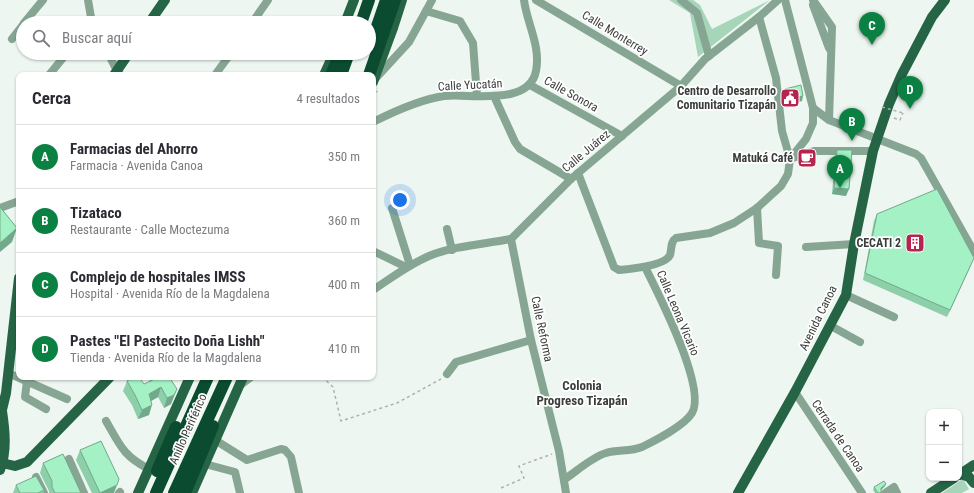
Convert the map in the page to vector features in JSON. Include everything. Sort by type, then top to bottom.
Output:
[{"type":"highway","points":[[355,16],[361,0]]},
{"type":"highway","points":[[363,16],[369,0]]},
{"type":"highway","points":[[376,31],[386,0]]},
{"type":"highway","points":[[376,55],[395,0]]},
{"type":"highway","points":[[332,72],[337,60]]},
{"type":"highway","points":[[342,72],[346,60]]},
{"type":"highway","points":[[361,72],[366,60]]},
{"type":"highway","points":[[370,72],[374,60]]},
{"type":"highway","points":[[148,493],[197,380]]},
{"type":"highway","name":"Anillo Periférico","points":[[156,493],[207,380]]},
{"type":"highway","name":"Anillo Periférico","points":[[174,493],[226,380]]},
{"type":"highway","points":[[185,493],[239,380]]},
{"type":"main road","points":[[154,16],[165,0]]},
{"type":"main road","points":[[348,16],[354,0]]},
{"type":"main road","points":[[376,73],[394,28],[402,0]]},
{"type":"main road","name":"Avenida Canoa","points":[[738,493],[831,326],[846,295],[854,244],[873,151],[889,104],[902,74],[932,17],[945,0]]},
{"type":"main road","points":[[118,72],[125,60]]},
{"type":"main road","points":[[325,72],[331,60]]},
{"type":"main road","points":[[16,305],[8,373],[3,391],[1,415],[5,433],[1,466],[15,466],[27,462],[107,380]]},
{"type":"main road","points":[[138,493],[189,380]]},
{"type":"main road","points":[[192,493],[239,380]]},
{"type":"main road","points":[[962,473],[974,465]]},
{"type":"main road","points":[[962,476],[969,477],[974,483]]},
{"type":"main road","points":[[931,493],[950,481]]},
{"type":"street","points":[[30,16],[43,0]]},
{"type":"street","points":[[88,0],[90,16]]},
{"type":"street","points":[[257,16],[268,0]]},
{"type":"street","points":[[376,78],[409,42],[432,0]]},
{"type":"street","points":[[524,0],[527,15],[534,35],[537,57],[536,72],[530,85]]},
{"type":"street","name":"Calle Monterrey","points":[[536,0],[681,86]]},
{"type":"street","points":[[681,0],[697,13],[709,56]]},
{"type":"street","name":"Calle Juárez","points":[[511,239],[571,178],[681,86],[709,56],[759,17],[778,0]]},
{"type":"street","points":[[785,0],[813,108],[812,123],[806,139],[790,159]]},
{"type":"street","points":[[812,0],[831,54],[829,120]]},
{"type":"street","points":[[426,11],[460,21],[473,43],[477,96]]},
{"type":"street","points":[[578,172],[614,267],[619,270],[645,267],[667,260],[670,255],[672,241],[676,238],[710,233],[734,223],[757,208],[781,186],[788,174],[790,159],[782,131],[776,78],[759,17]]},
{"type":"street","points":[[12,39],[16,34]]},
{"type":"street","points":[[51,72],[61,60]]},
{"type":"street","points":[[111,60],[116,72]]},
{"type":"street","points":[[217,72],[226,60]]},
{"type":"street","name":"Calle Yucatán","points":[[376,121],[399,110],[444,96],[509,95],[530,85]]},
{"type":"street","name":"Calle Sonora","points":[[530,85],[622,136]]},
{"type":"street","points":[[494,96],[515,142],[520,149],[571,178]]},
{"type":"street","points":[[813,108],[829,120],[878,138],[916,154],[921,158],[974,252]]},
{"type":"street","points":[[790,159],[814,151],[873,151]]},
{"type":"street","points":[[0,208],[16,202]]},
{"type":"street","points":[[392,208],[408,266]]},
{"type":"street","points":[[757,208],[759,242],[778,246],[776,275]]},
{"type":"street","points":[[447,229],[452,250]]},
{"type":"street","points":[[376,288],[408,266],[430,256],[452,250],[511,239]]},
{"type":"street","name":"Calle Reforma","points":[[511,239],[531,340],[559,451],[565,479],[566,493]]},
{"type":"street","points":[[806,246],[854,244]]},
{"type":"street","points":[[376,252],[408,266]]},
{"type":"street","name":"Calle Leona Vicario","points":[[565,479],[606,453],[636,449],[643,446],[677,428],[692,413],[695,402],[686,357],[645,267]]},
{"type":"street","points":[[846,295],[894,317]]},
{"type":"street","points":[[831,326],[860,342]]},
{"type":"street","points":[[447,374],[456,362],[531,340]]},
{"type":"street","points":[[8,373],[16,376]]},
{"type":"street","points":[[46,409],[26,397],[27,381],[67,399]]},
{"type":"street","name":"Cerrada de Canoa","points":[[795,392],[862,493]]},
{"type":"street","points":[[106,421],[119,445],[129,457],[149,469]]},
{"type":"street","points":[[215,440],[247,460],[281,449],[285,450],[291,457],[299,493]]},
{"type":"street","points":[[69,459],[84,493]]},
{"type":"street","points":[[205,464],[235,472],[240,493]]},
{"type":"street","points":[[36,477],[44,493]]},
{"type":"street","points":[[885,493],[894,487],[897,493]]},
{"type":"path","points":[[882,107],[903,113],[900,120]]},
{"type":"path","points":[[325,380],[333,387],[341,421],[397,403],[435,383],[447,374]]},
{"type":"path","points":[[501,488],[524,478],[519,466],[559,451]]},
{"type":"green space","points":[[669,0],[693,0],[700,5],[712,29],[770,0],[698,57],[690,13]]},
{"type":"green space","points":[[963,479],[969,489],[962,493],[942,493],[962,481]]},
{"type":"building","points":[[801,85],[803,96],[786,100],[785,89]]},
{"type":"building","points":[[837,150],[852,150],[849,189],[834,188]]},
{"type":"building","name":"CECATI 2","points":[[937,189],[974,258],[950,310],[865,273],[877,214]]},
{"type":"building","points":[[0,207],[16,227],[16,229],[0,243]]},
{"type":"building","points":[[141,380],[144,384],[153,380],[171,380],[177,389],[174,395],[167,398],[161,387],[149,394],[152,405],[142,410],[127,381]]},
{"type":"building","points":[[101,441],[119,479],[117,485],[100,493],[80,450]]},
{"type":"building","points":[[63,454],[81,493],[55,493],[52,487],[52,481],[43,463]]},
{"type":"building","points":[[36,476],[44,490],[38,493],[20,493],[16,485]]},
{"type":"building","points":[[884,481],[886,484],[881,488],[881,493],[878,493],[874,487]]},
{"type":"place","name":"Complejo de hospitales IMSS","points":[[872,45]]},
{"type":"place","name":"Centro de Desarrollo Comunitario Tizapán","points":[[790,98]]},
{"type":"place","name":"Pastes \"El Pastecito Doña Lishh\"","points":[[910,109]]},
{"type":"place","name":"Tizataco","points":[[852,141]]},
{"type":"place","name":"Matuká Café","points":[[807,158]]},
{"type":"place","name":"Farmacias del Ahorro","points":[[840,188]]},
{"type":"place","name":"CECATI 2","points":[[915,243]]},
{"type":"district","name":"Colonia Progreso Tizapán","points":[[582,392]]}]
